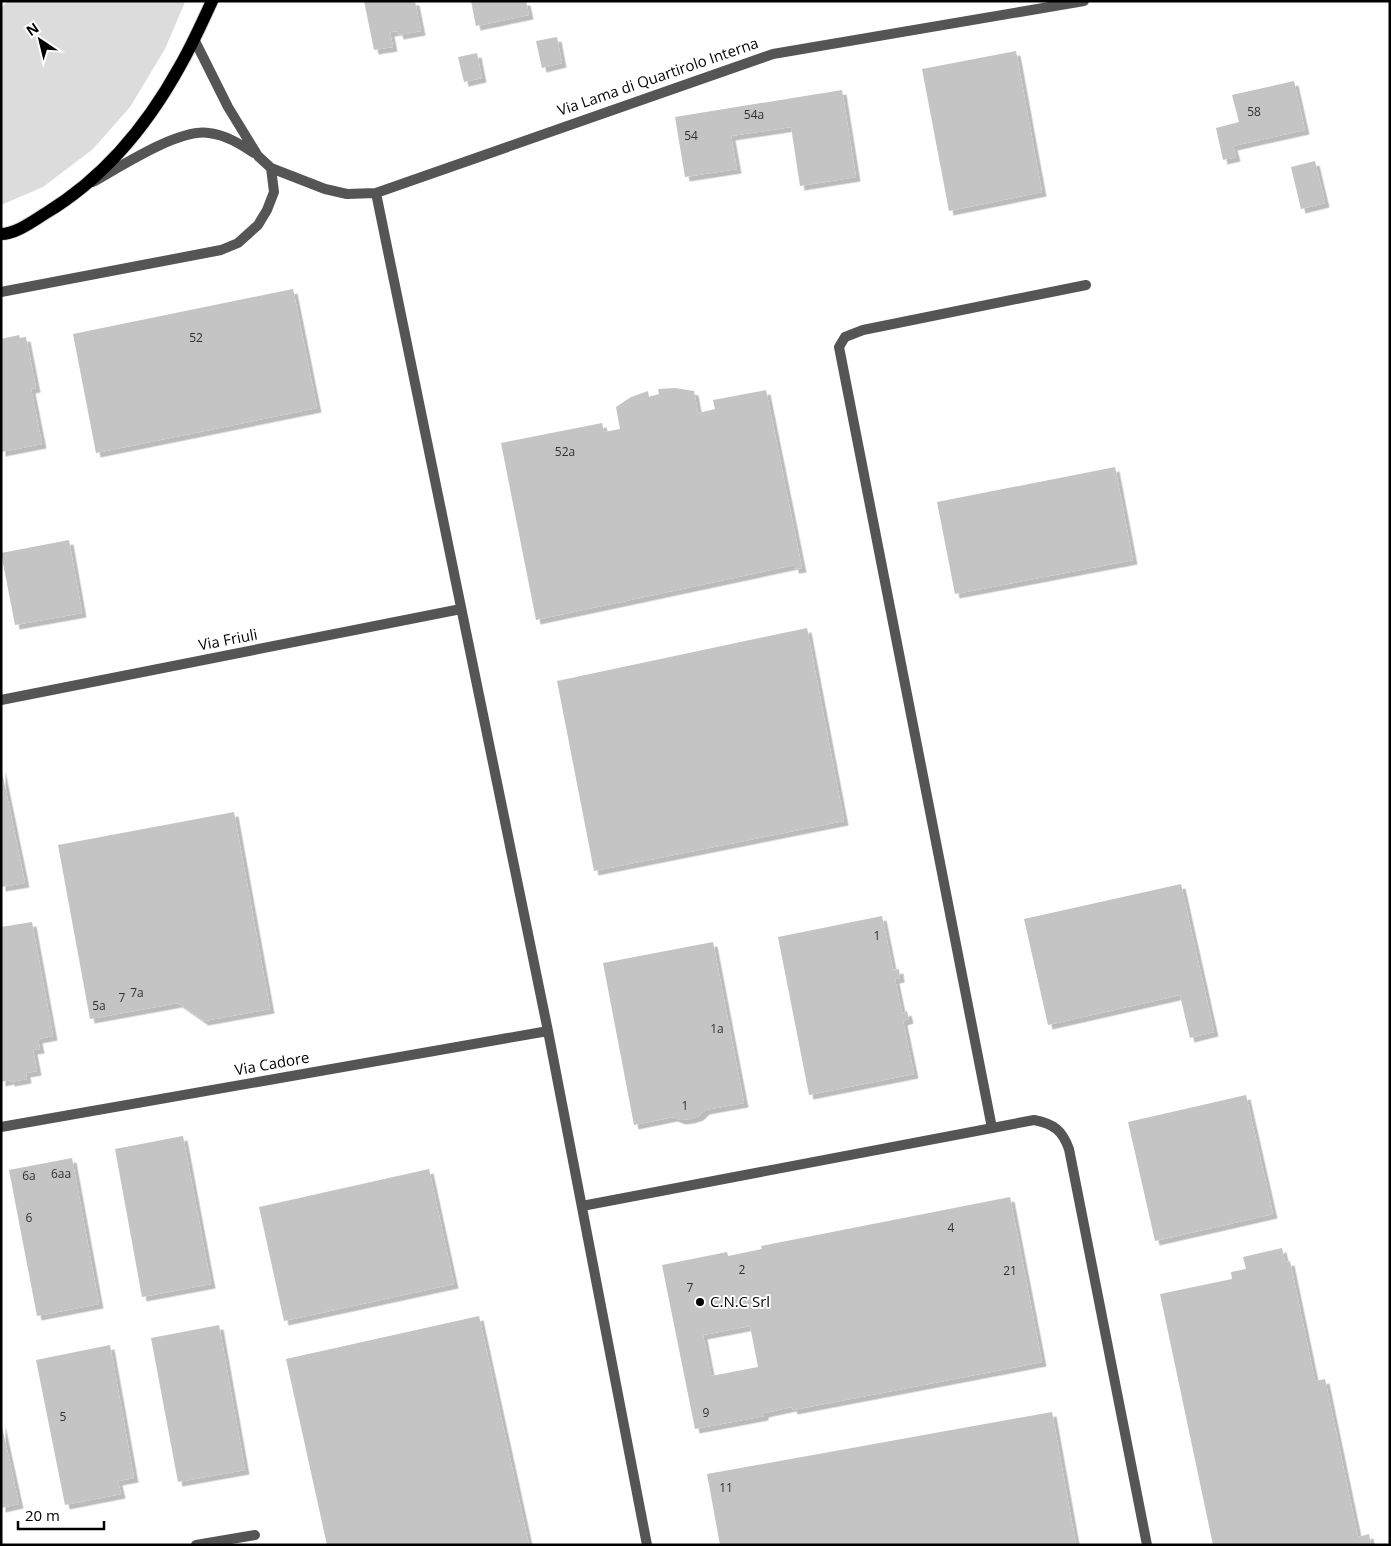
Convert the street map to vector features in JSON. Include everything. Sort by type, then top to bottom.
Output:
[{"type":"main road","points":[[196,34],[205,1]]},
{"type":"main road","points":[[2,235],[35,220],[82,189],[122,151],[162,99],[212,1]]},
{"type":"street","name":"Via Lama di Quartirolo Interna","points":[[82,189],[158,145],[189,134],[207,132],[226,137],[258,156],[271,168],[325,189],[347,194],[376,193],[773,54],[1084,1]]},
{"type":"street","name":"Via Lama di Quartirolo Interna","points":[[196,34],[228,108],[258,156]]},
{"type":"street","points":[[1,292],[221,250],[238,244],[258,225],[267,210],[274,192],[271,168]]},
{"type":"street","points":[[376,193],[548,1031],[647,1545]]},
{"type":"street","points":[[992,1128],[839,347],[845,337],[863,330],[1086,285]]},
{"type":"street","name":"Via Friuli","points":[[1,700],[461,609]]},
{"type":"street","name":"Via Cadore","points":[[1,1127],[548,1031]]},
{"type":"street","points":[[582,1206],[1034,1120],[1046,1122],[1057,1129],[1065,1138],[1070,1150],[1147,1545]]},
{"type":"street","points":[[196,1545],[255,1534]]},
{"type":"shaded area","points":[[8,1],[185,2],[165,49],[130,107],[93,149],[43,187],[1,205],[1,8]]},
{"type":"building","points":[[364,1],[415,1],[421,31],[399,35],[398,31],[390,32],[393,47],[374,50]]},
{"type":"building","points":[[471,1],[526,1],[529,15],[476,26]]},
{"type":"building","points":[[557,37],[562,63],[542,68],[536,41]]},
{"type":"building","points":[[1016,51],[1042,192],[949,211],[922,69]]},
{"type":"building","points":[[477,53],[482,78],[464,82],[458,57]]},
{"type":"building","points":[[1294,81],[1305,130],[1233,146],[1236,157],[1223,160],[1216,128],[1239,122],[1232,95]]},
{"type":"building","points":[[842,90],[856,177],[800,186],[791,127],[731,136],[737,169],[685,177],[675,117]]},
{"type":"building","points":[[1315,161],[1325,203],[1301,209],[1291,167]]},
{"type":"building","points":[[293,289],[317,408],[96,453],[73,334]]},
{"type":"building","points":[[19,335],[20,338],[26,337],[36,388],[31,389],[42,444],[1,452],[1,339]]},
{"type":"building","points":[[675,388],[694,391],[698,413],[715,409],[713,400],[766,390],[802,568],[794,569],[794,565],[536,620],[501,443],[602,423],[604,432],[620,429],[616,407],[631,397],[648,391],[649,397],[659,394],[658,389]]},
{"type":"building","points":[[1115,467],[1133,560],[955,594],[937,502]]},
{"type":"building","points":[[69,540],[82,613],[15,625],[1,553]]},
{"type":"building","points":[[807,628],[844,821],[594,871],[557,681]]},
{"type":"building","points":[[1,767],[25,883],[1,887]]},
{"type":"building","points":[[234,812],[270,1009],[204,1021],[178,1003],[90,1019],[58,845]]},
{"type":"building","points":[[1181,884],[1214,1032],[1190,1038],[1180,995],[1048,1025],[1024,919]]},
{"type":"building","points":[[882,916],[893,970],[899,969],[900,978],[895,979],[902,1013],[907,1011],[909,1019],[903,1021],[914,1074],[809,1095],[778,937]]},
{"type":"building","points":[[32,922],[53,1036],[38,1039],[40,1049],[33,1050],[37,1071],[26,1073],[27,1079],[1,1082],[1,927]]},
{"type":"building","points":[[713,942],[744,1103],[705,1110],[699,1116],[690,1119],[681,1120],[673,1117],[634,1125],[603,963]]},
{"type":"building","points":[[1246,1095],[1273,1214],[1155,1241],[1128,1122]]},
{"type":"building","points":[[183,1136],[211,1284],[142,1297],[115,1149]]},
{"type":"building","points":[[72,1158],[99,1304],[37,1316],[9,1170]]},
{"type":"building","points":[[429,1169],[454,1284],[284,1321],[259,1207]]},
{"type":"building","points":[[1010,1197],[1042,1362],[793,1410],[792,1407],[764,1413],[764,1416],[695,1429],[662,1265],[727,1252],[728,1256],[762,1249],[761,1246]],"holes":[[[750,1326],[758,1367],[711,1376],[703,1335]]]},
{"type":"building","points":[[1282,1248],[1285,1262],[1290,1261],[1315,1381],[1325,1379],[1358,1537],[1369,1534],[1371,1545],[1213,1545],[1160,1294],[1232,1279],[1231,1272],[1246,1269],[1243,1257]]},
{"type":"building","points":[[479,1316],[529,1545],[327,1545],[286,1359]]},
{"type":"building","points":[[219,1325],[245,1470],[178,1482],[151,1338]]},
{"type":"building","points":[[110,1345],[134,1478],[118,1481],[121,1494],[65,1505],[36,1360]]},
{"type":"building","points":[[1052,1412],[1076,1545],[720,1545],[707,1474]]},
{"type":"building","points":[[1,1422],[19,1504],[1,1508]]},
{"type":"place","name":"C.N.C Srl","points":[[700,1302]]}]
